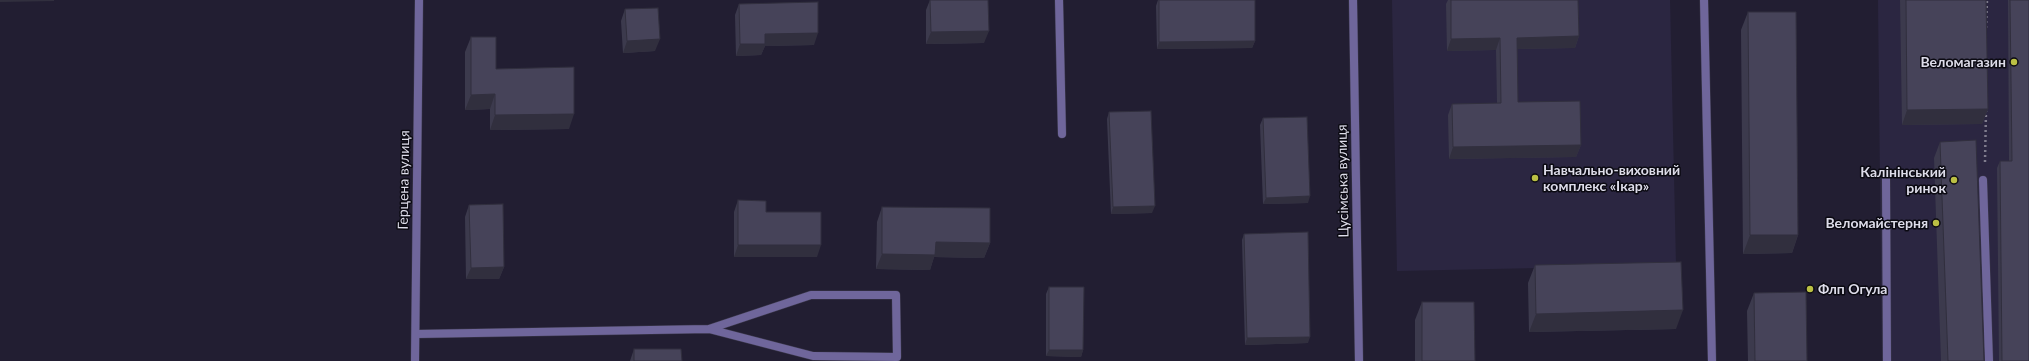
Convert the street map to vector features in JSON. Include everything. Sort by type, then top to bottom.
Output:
[{"type":"street","name":"Герцена вулиця","points":[[415,361],[419,0]]},
{"type":"street","points":[[1059,0],[1062,134]]},
{"type":"street","name":"Цусімська вулиця","points":[[1353,0],[1359,361]]},
{"type":"street","points":[[1704,0],[1712,361]]},
{"type":"street","points":[[1886,178],[1887,361]]},
{"type":"street","points":[[1983,180],[1989,361]]},
{"type":"street","points":[[416,334],[709,329],[813,356],[897,357],[896,295],[811,295],[709,329]]},
{"type":"path","points":[[1986,0],[1986,31]]},
{"type":"path","points":[[1983,180],[1986,146],[1986,108]]},
{"type":"shaded area","name":"Навчально-виховний комплекс «Ікар»","points":[[1392,0],[1670,0],[1676,265],[1397,271]]},
{"type":"shaded area","name":"Калінінський ринок","points":[[1878,0],[2029,0],[2029,361],[1882,361]]},
{"type":"building","points":[[930,0],[988,0],[989,31],[931,32]]},
{"type":"building","points":[[1159,0],[1255,0],[1255,41],[1159,42]]},
{"type":"building","points":[[1451,0],[1578,0],[1579,36],[1517,38],[1518,102],[1580,101],[1581,145],[1453,147],[1452,104],[1501,103],[1500,38],[1451,39]]},
{"type":"building","points":[[1906,0],[1986,0],[1988,109],[1907,110]]},
{"type":"building","points":[[2010,0],[2029,0],[2029,361],[2002,361],[2000,161],[2012,161]]},
{"type":"building","points":[[818,2],[818,33],[765,34],[765,44],[740,44],[739,4]]},
{"type":"building","points":[[658,8],[660,39],[627,41],[625,9]]},
{"type":"building","points":[[1748,12],[1796,12],[1798,235],[1750,235]]},
{"type":"building","points":[[471,37],[496,37],[496,69],[574,67],[574,114],[495,115],[495,94],[471,95]]},
{"type":"building","points":[[1151,111],[1155,206],[1113,207],[1109,112]]},
{"type":"building","points":[[1307,117],[1310,196],[1266,198],[1263,118]]},
{"type":"building","points":[[1976,140],[1984,361],[1948,361],[1940,142]]},
{"type":"building","points":[[738,200],[766,201],[766,212],[821,212],[821,245],[738,245]]},
{"type":"building","points":[[503,204],[504,267],[471,268],[469,205]]},
{"type":"building","points":[[882,207],[990,208],[990,243],[936,242],[935,255],[882,254]]},
{"type":"building","points":[[1308,232],[1310,337],[1247,338],[1244,234]]},
{"type":"building","points":[[1681,262],[1683,310],[1536,314],[1535,265]]},
{"type":"building","points":[[1049,287],[1084,287],[1083,350],[1049,350]]},
{"type":"building","points":[[1806,292],[1807,361],[1755,361],[1754,293]]},
{"type":"building","points":[[1422,302],[1474,302],[1475,361],[1422,361]]},
{"type":"building","points":[[634,349],[681,349],[682,361],[634,361]]},
{"type":"place","name":"Веломагазин","points":[[2014,62]]},
{"type":"place","name":"Навчально-виховний комплекс «Ікар»","points":[[1535,178]]},
{"type":"place","name":"Калінінський ринок","points":[[1954,180]]},
{"type":"place","name":"Веломайстерня","points":[[1936,223]]},
{"type":"place","name":"Флп Огула","points":[[1810,289]]}]
